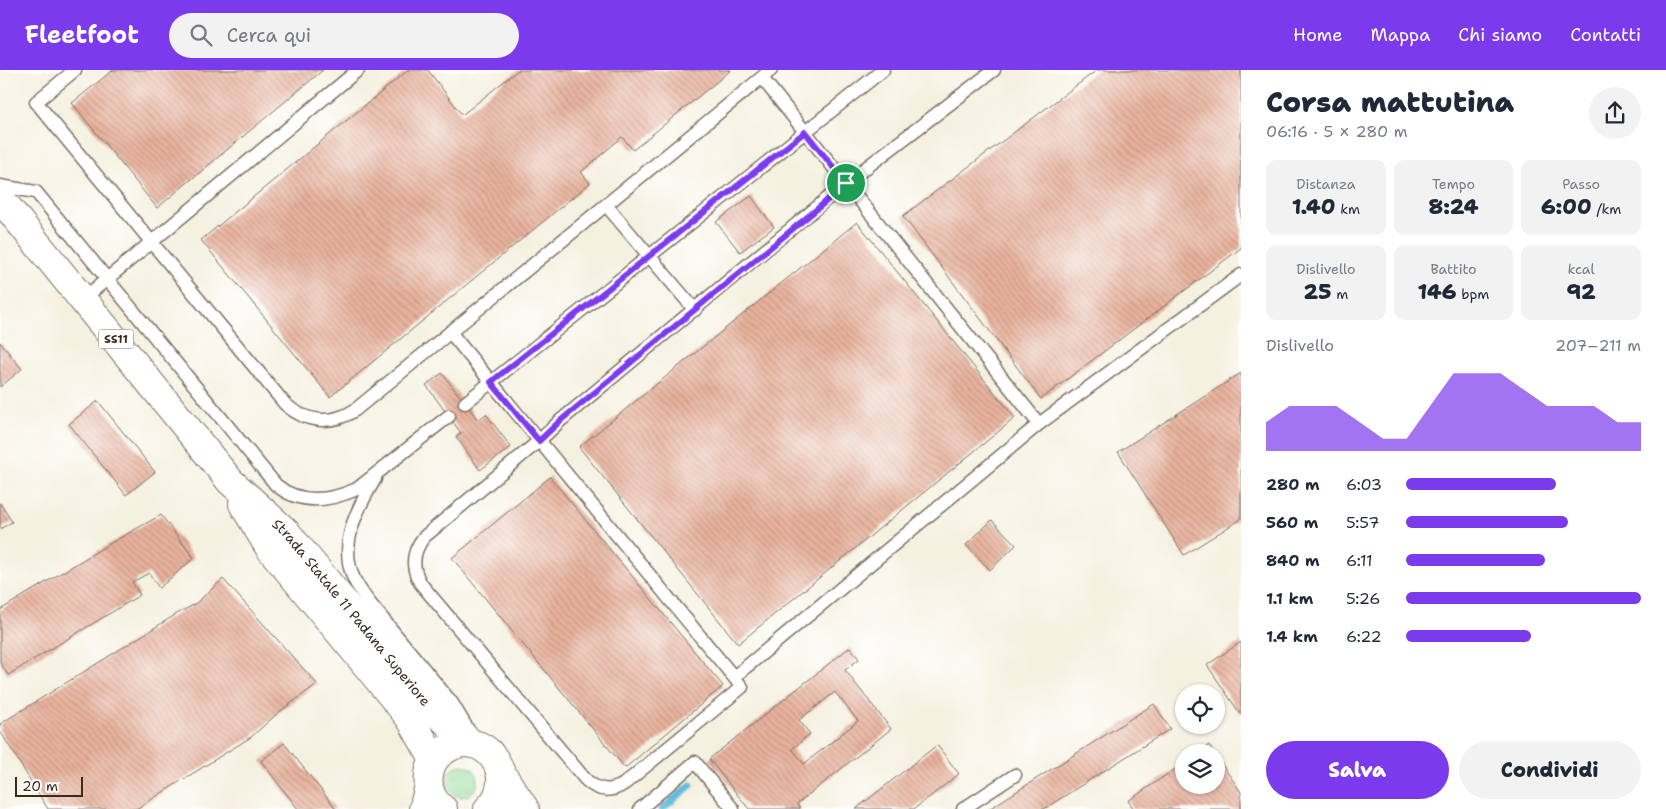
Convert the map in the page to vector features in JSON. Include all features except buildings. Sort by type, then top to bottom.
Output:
[{"type":"main road","name":"Strada Statale 11 Padana Superiore","points":[[0,198],[230,481],[269,547],[418,729],[431,771],[433,798],[443,809]]},
{"type":"main road","name":"Strada Statale 11 Padana Superiore","points":[[230,481],[286,532],[431,708],[475,745],[493,756],[501,773],[525,809]]},
{"type":"main road","points":[[431,771],[443,751],[454,745],[466,743],[475,745]]},
{"type":"main road","points":[[488,809],[498,796],[502,784],[501,773]]},
{"type":"street","points":[[421,809],[431,771]]},
{"type":"lane","points":[[75,70],[36,102],[285,404],[297,413],[311,419],[334,419],[348,414],[766,74],[805,132],[1039,424]]},
{"type":"lane","points":[[83,299],[358,70]]},
{"type":"lane","points":[[465,403],[883,70]]},
{"type":"lane","points":[[450,332],[539,441],[742,686],[624,784],[613,790],[597,788],[585,780],[421,584],[414,566],[415,554],[420,542],[539,441],[560,421],[846,183],[994,70]]},
{"type":"lane","points":[[0,186],[36,192],[276,485],[285,493],[307,499],[324,499],[358,488],[449,416]]},
{"type":"lane","points":[[606,205],[695,310]]},
{"type":"lane","points":[[734,677],[1039,424],[1241,274]]},
{"type":"lane","points":[[377,474],[359,507],[353,523],[348,554],[352,574],[357,586],[368,601],[452,703],[475,745]]},
{"type":"lane","points":[[640,809],[695,762],[733,809]]},
{"type":"lane","points":[[963,809],[1015,775]]},
{"type":"green space","points":[[462,765],[474,769],[478,781],[474,793],[462,797],[450,793],[446,781],[450,769]]},
{"type":"waterway","points":[[662,809],[691,785]]},
{"type":"route","points":[[805,132],[846,183],[560,421],[539,441],[491,382],[805,132]]}]
